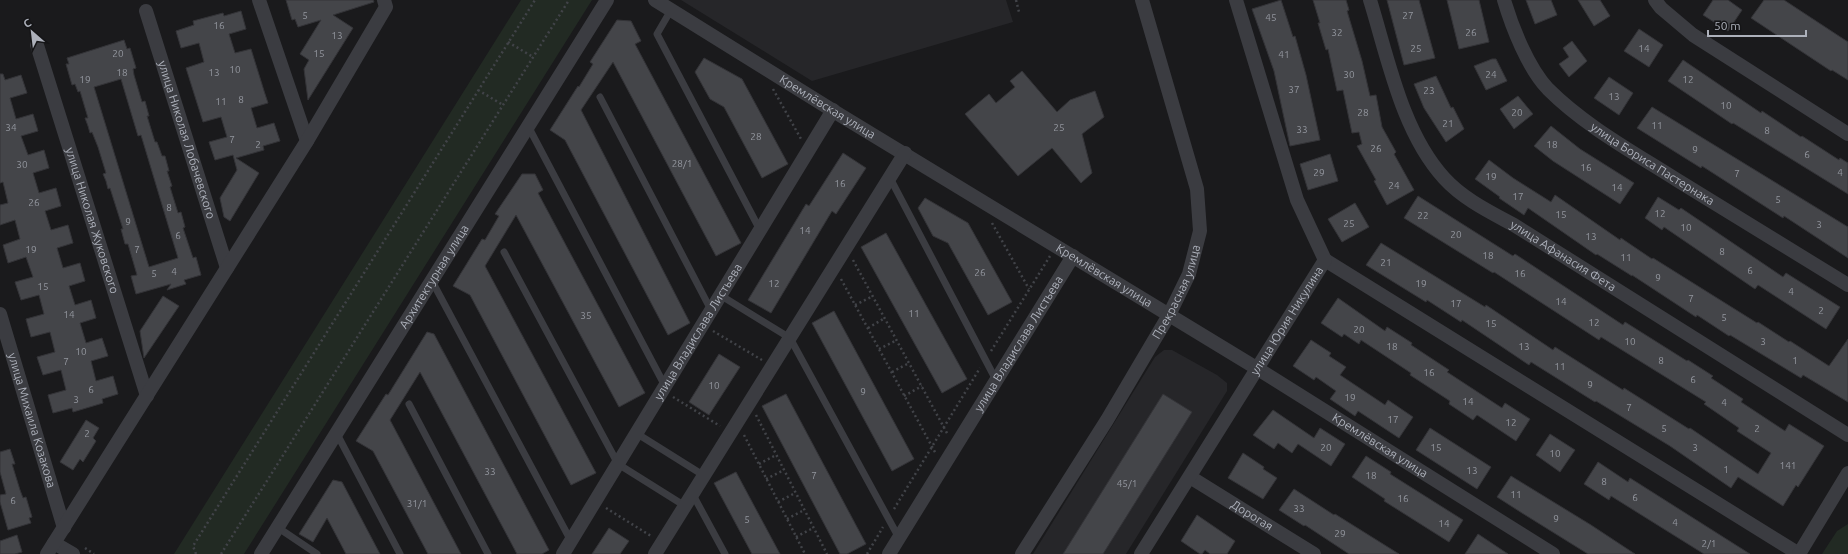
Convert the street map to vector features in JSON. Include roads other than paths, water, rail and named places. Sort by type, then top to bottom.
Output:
[{"type":"street","points":[[259,0],[307,141]]},
{"type":"street","points":[[72,554],[50,548],[307,141],[386,7],[384,0]]},
{"type":"street","name":"Архитектурная улица","points":[[261,554],[607,0]]},
{"type":"street","name":"Кремлёвская улица","points":[[655,0],[1258,369],[1552,554]]},
{"type":"street","name":"Прекрасная улица","points":[[1022,554],[1106,420],[1169,315],[1189,274],[1200,231],[1197,189],[1142,0]]},
{"type":"street","name":"улица Юрия Никулина","points":[[1141,554],[1325,260],[1297,200],[1236,0]]},
{"type":"street","name":"улица Афанасия Фета","points":[[1370,0],[1400,99],[1414,133],[1444,178],[1474,202],[1514,225],[1848,435]]},
{"type":"street","name":"улица Бориса Пастернака","points":[[1504,0],[1509,17],[1524,52],[1547,88],[1577,114],[1616,142],[1848,284]]},
{"type":"street","points":[[1655,0],[1661,8],[1693,35],[1848,134]]},
{"type":"street","name":"улица Николая Лобачевского","points":[[146,11],[227,268]]},
{"type":"street","name":"улица Николая Жуковского","points":[[37,45],[147,396]]},
{"type":"street","name":"улица Владислава Листьева","points":[[563,554],[833,110]]},
{"type":"street","points":[[659,548],[703,475],[905,153]]},
{"type":"street","name":"улица Владислава Листьева","points":[[889,554],[1072,256]]},
{"type":"street","points":[[1325,260],[1799,554],[1848,473]]},
{"type":"street","name":"улица Михаила Козакова","points":[[0,314],[64,528]]},
{"type":"street","name":"Дорогая","points":[[1190,477],[1314,554]]},
{"type":"lane","points":[[671,10],[657,34],[760,230]]},
{"type":"lane","points":[[600,97],[711,310]]},
{"type":"lane","points":[[528,126],[664,388]]},
{"type":"lane","points":[[890,178],[996,380]]},
{"type":"lane","points":[[504,252],[618,464],[685,506]]},
{"type":"lane","points":[[432,281],[571,541]]},
{"type":"lane","points":[[720,295],[790,338],[899,538]]},
{"type":"lane","points":[[409,404],[488,554]]},
{"type":"lane","points":[[636,433],[703,475]]},
{"type":"lane","points":[[337,434],[400,554]]},
{"type":"lane","points":[[692,493],[725,554]]},
{"type":"lane","points":[[280,529],[318,554]]}]
